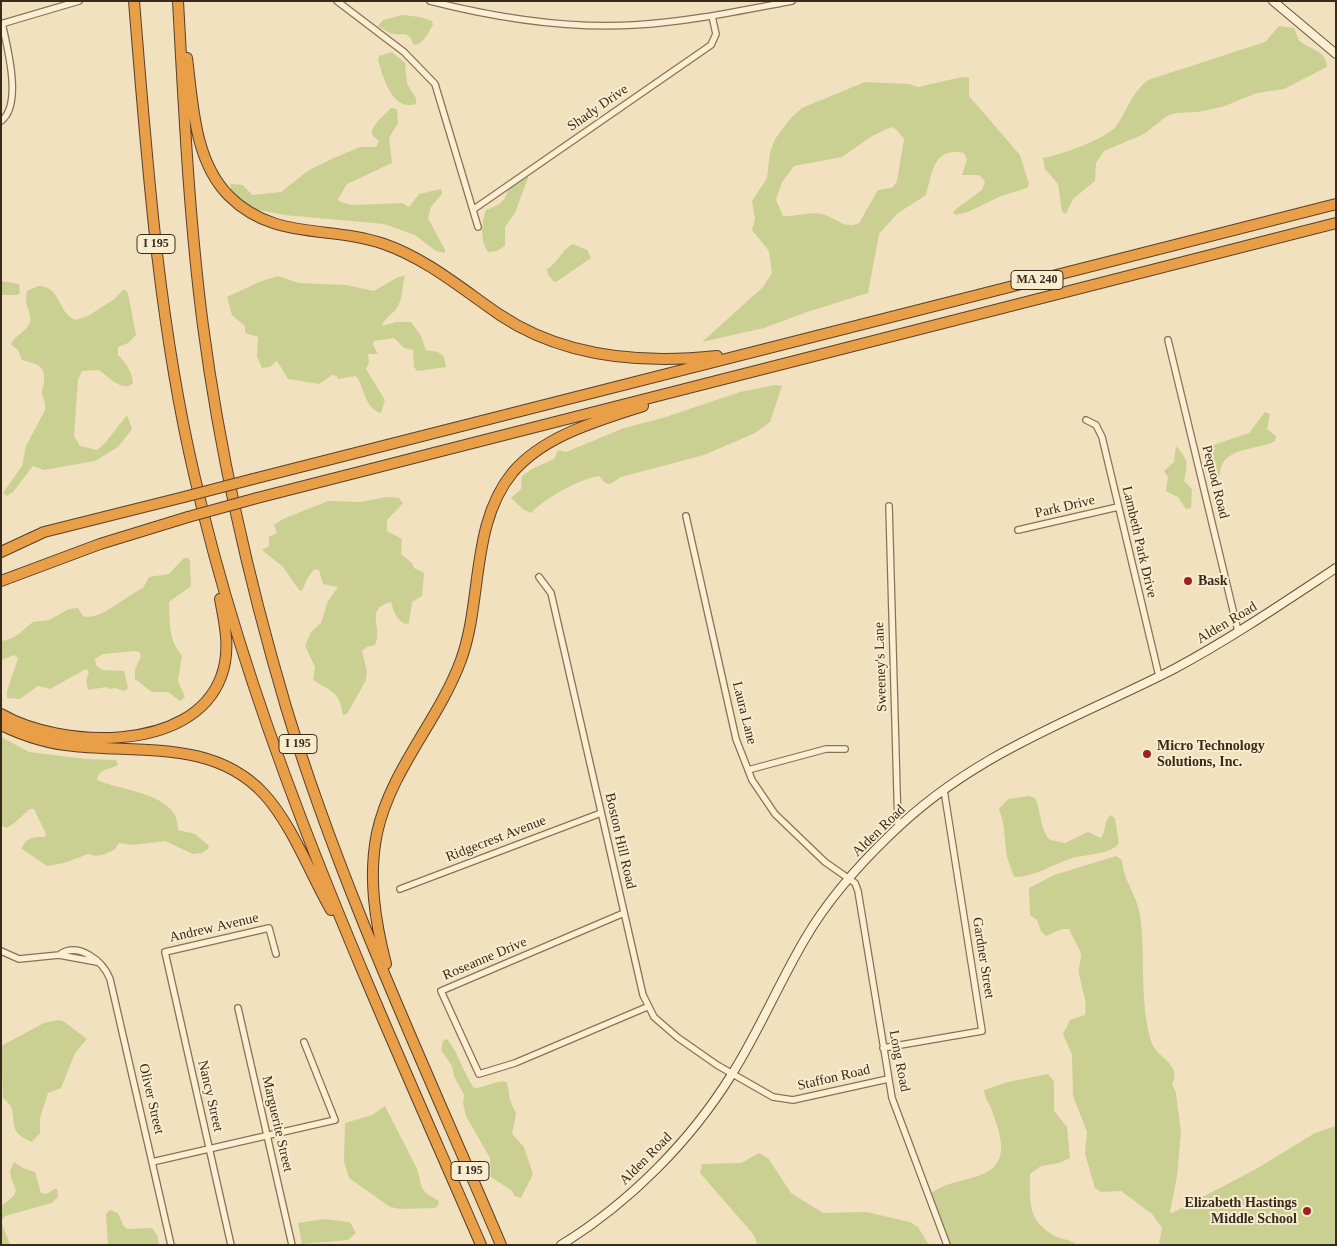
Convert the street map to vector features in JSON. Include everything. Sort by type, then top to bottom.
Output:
[{"type":"highway","name":"I 195","points":[[134,1],[149,181],[164,304],[190,455],[208,531],[241,648],[277,758],[310,845],[481,1245]]},
{"type":"highway","name":"I 195","points":[[178,1],[185,144],[198,284],[213,390],[234,505],[256,599],[298,747],[346,881],[502,1245]]},
{"type":"highway","points":[[178,1],[194,110],[205,157],[212,174],[222,189],[249,213],[278,226],[349,235],[393,248],[434,269],[514,323],[539,336],[566,346],[599,353],[650,359],[692,358],[753,352]]},
{"type":"highway","name":"MA 240","points":[[753,352],[1336,204]]},
{"type":"highway","name":"MA 240","points":[[696,386],[1336,224]]},
{"type":"highway","points":[[1,552],[44,532],[753,352]]},
{"type":"highway","points":[[396,1001],[381,946],[375,911],[373,865],[377,834],[390,793],[446,693],[461,660],[471,622],[487,525],[496,498],[506,480],[520,464],[555,439],[696,386]]},
{"type":"highway","points":[[1,581],[100,544],[188,517],[696,386]]},
{"type":"highway","points":[[1,714],[48,732],[69,736],[105,738],[132,736],[160,729],[180,721],[198,709],[218,684],[226,654],[224,620],[208,531]]},
{"type":"highway","points":[[1,725],[34,738],[61,745],[195,755],[214,760],[241,774],[264,794],[277,811],[356,954]]},
{"type":"main road","points":[[1273,1],[1336,54]]},
{"type":"main road","name":"Alden Road","points":[[561,1245],[601,1217],[658,1168],[680,1143],[732,1074],[806,937],[849,878],[898,827],[975,767],[1011,746],[1159,676],[1238,631],[1336,568]]},
{"type":"street","points":[[1,121],[10,109],[13,90],[2,24],[53,4],[79,1]]},
{"type":"street","points":[[337,1],[404,52],[435,84],[445,111],[458,163],[474,209],[478,227]]},
{"type":"street","points":[[430,1],[504,17],[565,25],[634,25],[712,16],[792,1]]},
{"type":"street","name":"Shady Drive","points":[[474,209],[711,44],[716,34],[712,16]]},
{"type":"street","name":"Pequod Road","points":[[1168,340],[1238,631]]},
{"type":"street","name":"Lambeth Park Drive","points":[[1086,420],[1096,425],[1100,433],[1159,676]]},
{"type":"street","name":"Sweeney's Lane","points":[[889,506],[898,827]]},
{"type":"street","name":"Park Drive","points":[[1018,530],[1118,507]]},
{"type":"street","name":"Laura Lane","points":[[686,516],[736,739],[748,770],[762,798],[775,814],[825,862],[849,878]]},
{"type":"street","name":"Boston Hill Road","points":[[539,577],[551,593],[647,1007],[654,1018],[677,1037],[732,1074]]},
{"type":"street","points":[[748,770],[826,749],[845,750]]},
{"type":"street","name":"Gardner Street","points":[[883,1048],[982,1031],[944,790]]},
{"type":"street","name":"Ridgecrest Avenue","points":[[400,889],[601,813]]},
{"type":"street","name":"Long Road","points":[[849,878],[858,891],[888,1079],[902,1128],[947,1245]]},
{"type":"street","name":"Roseanne Drive","points":[[624,913],[441,991],[479,1074],[515,1063],[647,1007]]},
{"type":"street","name":"Andrew Avenue","points":[[165,952],[269,928],[276,954]]},
{"type":"street","name":"Oliver Street","points":[[1,951],[10,956],[24,959],[59,955],[63,952],[79,952],[91,956],[106,971],[112,984],[171,1245]]},
{"type":"street","name":"Nancy Street","points":[[165,952],[231,1245]]},
{"type":"street","name":"Marguerite Street","points":[[238,1008],[292,1245]]},
{"type":"street","points":[[152,1162],[335,1120],[304,1042]]},
{"type":"street","name":"Staffon Road","points":[[732,1074],[773,1097],[786,1100],[888,1079]]},
{"type":"green space","points":[[402,15],[420,17],[432,21],[433,25],[420,43],[414,45],[408,36],[394,34],[378,26],[383,20]]},
{"type":"green space","points":[[1279,26],[1294,28],[1300,41],[1324,57],[1327,67],[1284,89],[1257,93],[1222,107],[1198,112],[1176,113],[1167,116],[1144,134],[1104,151],[1096,163],[1095,181],[1073,199],[1066,214],[1062,212],[1058,184],[1045,169],[1043,158],[1083,146],[1104,136],[1117,125],[1138,90],[1148,80],[1265,42]]},
{"type":"green space","points":[[392,52],[405,63],[407,84],[416,98],[416,104],[408,105],[401,103],[395,98],[386,83],[378,59],[379,56]]},
{"type":"green space","points":[[962,77],[969,78],[969,96],[1020,155],[1029,184],[1027,188],[1001,196],[968,212],[955,215],[953,212],[956,209],[982,190],[985,181],[979,175],[962,175],[967,160],[964,153],[954,152],[946,154],[940,158],[932,171],[926,195],[898,213],[879,234],[868,293],[764,328],[702,342],[763,287],[772,273],[769,251],[752,230],[755,219],[752,201],[767,178],[770,152],[775,139],[791,118],[802,108],[865,82],[909,84],[918,87]],"holes":[[[891,127],[896,129],[904,139],[897,181],[892,188],[878,190],[859,223],[849,225],[817,213],[783,216],[776,200],[782,182],[794,166],[842,157],[872,136]]]},
{"type":"green space","points":[[391,108],[397,109],[398,123],[389,138],[392,163],[347,184],[338,199],[340,202],[353,205],[402,203],[409,207],[419,194],[441,189],[442,194],[431,207],[428,218],[445,253],[436,251],[415,235],[384,224],[284,215],[254,209],[233,197],[230,184],[243,185],[252,195],[281,192],[309,170],[334,158],[360,147],[376,147],[379,141],[372,135],[372,130]]},
{"type":"green space","points":[[527,175],[528,178],[515,213],[505,227],[505,246],[497,251],[488,252],[485,248],[482,232],[486,210],[502,202],[506,196],[508,186]]},
{"type":"green space","points":[[573,244],[587,250],[591,258],[556,282],[553,281],[548,275],[547,269]]},
{"type":"green space","points":[[278,276],[299,283],[346,285],[374,291],[398,277],[405,276],[399,304],[382,326],[396,322],[411,322],[421,336],[426,350],[438,352],[444,357],[446,367],[417,371],[414,367],[413,350],[404,348],[394,338],[374,341],[373,345],[378,354],[368,354],[369,362],[366,369],[385,400],[381,413],[371,407],[356,376],[338,379],[337,376],[332,375],[319,384],[288,379],[277,361],[270,367],[262,368],[257,356],[258,337],[245,333],[245,326],[232,315],[227,297],[259,282]]},
{"type":"green space","points":[[1,281],[19,284],[20,293],[17,295],[1,295]]},
{"type":"green space","points":[[38,286],[51,290],[56,295],[65,312],[76,320],[88,316],[113,300],[124,289],[128,293],[136,335],[128,343],[118,347],[118,355],[128,368],[133,383],[129,386],[124,386],[98,370],[82,371],[78,380],[74,436],[80,446],[97,450],[105,443],[127,415],[132,429],[118,447],[95,461],[44,470],[33,466],[13,492],[7,496],[3,493],[22,466],[26,446],[45,410],[42,392],[44,376],[41,368],[22,360],[18,350],[11,345],[29,325],[30,315],[26,301],[27,291]]},
{"type":"green space","points":[[775,385],[782,386],[770,422],[755,433],[704,455],[621,477],[610,484],[605,483],[599,476],[582,481],[545,501],[531,513],[524,510],[511,498],[521,489],[522,476],[554,459],[558,450],[566,452],[624,428],[666,417],[740,392]]},
{"type":"green space","points":[[1265,412],[1270,414],[1267,429],[1276,436],[1275,441],[1232,455],[1222,465],[1218,480],[1214,481],[1207,464],[1207,454],[1210,446],[1249,433]]},
{"type":"green space","points":[[1176,446],[1186,462],[1184,481],[1192,489],[1191,508],[1186,509],[1178,497],[1166,491],[1168,477],[1164,471],[1174,462]]},
{"type":"green space","points":[[387,497],[399,498],[403,503],[387,520],[387,531],[402,539],[401,554],[412,563],[414,568],[424,573],[422,596],[412,602],[409,623],[405,624],[397,617],[391,602],[378,609],[376,614],[377,639],[375,645],[367,647],[362,651],[367,671],[366,680],[347,714],[343,715],[340,702],[334,693],[313,680],[315,667],[305,646],[311,632],[321,623],[328,601],[338,587],[323,584],[319,570],[314,569],[302,591],[299,590],[283,567],[262,550],[269,546],[269,537],[277,533],[274,525],[283,519],[328,501],[360,502]]},
{"type":"green space","points":[[184,558],[189,558],[190,562],[191,586],[169,602],[172,637],[177,650],[182,655],[178,681],[185,697],[180,701],[168,692],[152,692],[135,679],[135,670],[141,656],[139,652],[135,651],[103,654],[95,659],[96,665],[102,670],[124,671],[128,688],[125,691],[106,687],[88,690],[86,680],[89,672],[86,669],[50,689],[38,686],[20,699],[7,698],[7,691],[18,658],[14,655],[1,660],[1,641],[15,636],[33,622],[49,620],[69,609],[78,608],[83,616],[89,617],[104,612],[143,588],[149,577],[169,574]]},
{"type":"green space","points":[[1,737],[29,752],[86,759],[116,760],[118,765],[99,774],[97,780],[147,795],[160,801],[170,808],[176,818],[178,830],[195,834],[209,848],[202,853],[193,854],[165,841],[133,845],[119,843],[114,850],[105,854],[96,856],[88,854],[64,863],[47,866],[22,849],[28,840],[45,837],[46,834],[34,809],[30,809],[6,828],[1,825]]},
{"type":"green space","points":[[1029,796],[1035,798],[1044,831],[1050,840],[1065,843],[1088,832],[1101,838],[1107,820],[1111,815],[1115,819],[1119,843],[1104,852],[1072,858],[1036,873],[1014,877],[1007,857],[1003,822],[999,809],[1008,799]]},
{"type":"green space","points":[[1116,856],[1122,860],[1125,874],[1140,915],[1145,1010],[1151,1041],[1174,1071],[1172,1084],[1176,1093],[1181,1133],[1177,1176],[1170,1212],[1172,1213],[1256,1169],[1315,1133],[1336,1126],[1336,1245],[1159,1245],[1162,1228],[1152,1214],[1121,1191],[1101,1192],[1095,1188],[1085,1154],[1087,1132],[1073,1096],[1072,1055],[1063,1034],[1070,1020],[1085,1015],[1085,999],[1079,973],[1081,954],[1069,929],[1062,929],[1046,936],[1041,931],[1037,920],[1030,915],[1029,888],[1054,875]]},
{"type":"green space","points":[[58,1020],[63,1021],[87,1039],[75,1053],[61,1088],[48,1093],[40,1118],[40,1133],[32,1142],[23,1138],[15,1129],[12,1109],[3,1098],[1,1046],[44,1023]]},
{"type":"green space","points":[[447,1039],[455,1050],[474,1088],[503,1081],[507,1082],[510,1100],[516,1114],[512,1134],[524,1147],[533,1174],[521,1198],[515,1196],[511,1190],[491,1177],[490,1158],[466,1116],[463,1103],[464,1095],[454,1076],[452,1066],[441,1050],[443,1041]]},
{"type":"green space","points":[[1048,1074],[1054,1081],[1054,1111],[1067,1127],[1070,1158],[1059,1163],[1041,1166],[1030,1174],[1032,1210],[1039,1224],[1046,1230],[1077,1245],[949,1245],[932,1201],[932,1193],[939,1188],[987,1172],[994,1166],[1001,1153],[998,1129],[984,1090],[1008,1082]]},
{"type":"green space","points":[[385,1106],[417,1169],[422,1188],[427,1194],[439,1201],[438,1206],[435,1208],[401,1209],[390,1207],[349,1178],[344,1161],[345,1123],[372,1115]]},
{"type":"green space","points":[[759,1153],[768,1158],[791,1193],[823,1213],[866,1212],[910,1222],[918,1227],[929,1245],[758,1245],[753,1234],[700,1173],[702,1164],[741,1163]]},
{"type":"green space","points":[[14,1162],[23,1168],[35,1172],[41,1193],[47,1194],[57,1189],[58,1197],[52,1203],[5,1216],[1,1221],[1,1206],[13,1196],[16,1190],[10,1171]]},
{"type":"green space","points":[[110,1210],[118,1213],[123,1225],[127,1229],[152,1228],[157,1235],[159,1245],[108,1245],[106,1214]]},
{"type":"green space","points":[[324,1219],[350,1222],[356,1233],[348,1240],[302,1244],[298,1223]]},
{"type":"green space","points":[[1,1221],[10,1245],[1,1245]]},
{"type":"place","name":"Bask","points":[[1188,581]]},
{"type":"place","name":"Micro Technology Solutions, Inc.","points":[[1147,754]]},
{"type":"place","name":"Elizabeth Hastings Middle School","points":[[1307,1211]]}]
